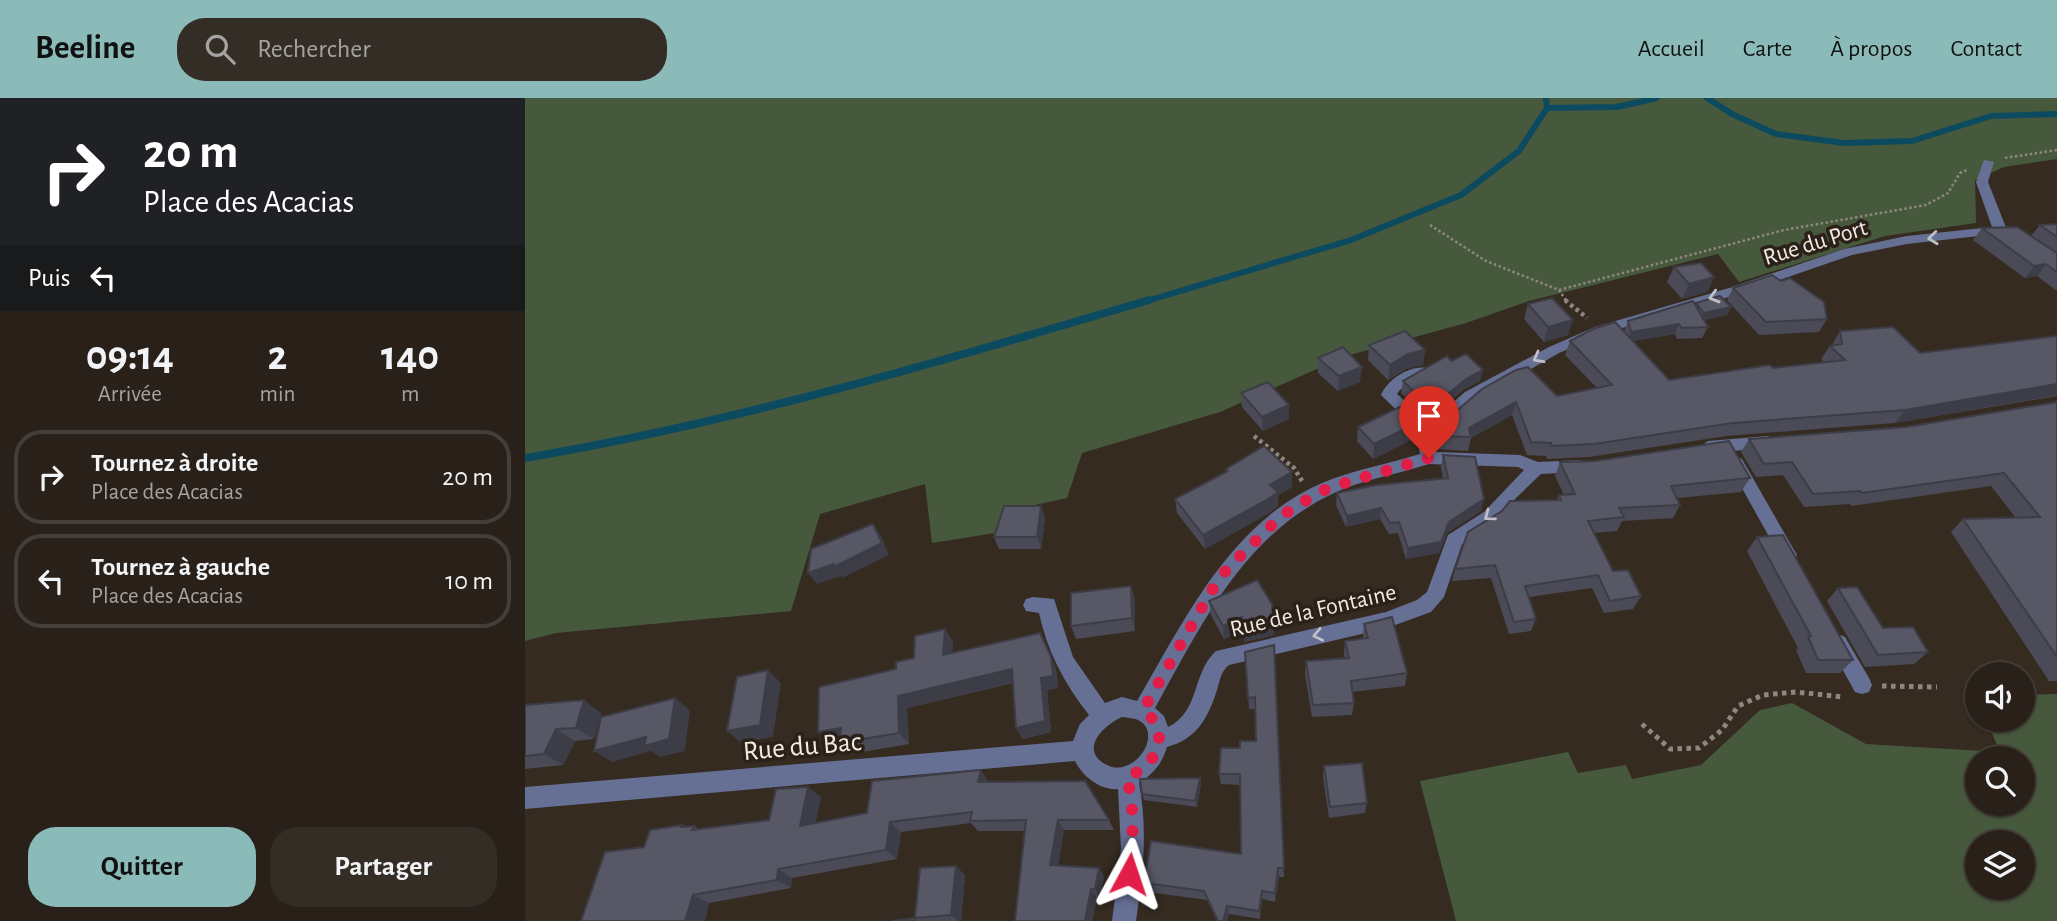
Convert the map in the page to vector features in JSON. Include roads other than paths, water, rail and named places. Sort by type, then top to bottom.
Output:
[{"type":"street","name":"Rue du Port","points":[[1429,432],[1471,396],[1553,350],[1600,330],[1734,291],[1849,252],[1907,240],[2007,232],[1986,198],[1982,182],[1988,162]]},
{"type":"street","points":[[1422,372],[1400,381],[1390,388],[1389,395],[1429,432],[1425,439],[1429,458]]},
{"type":"street","points":[[1685,451],[1785,441]]},
{"type":"street","points":[[1726,445],[1794,565]]},
{"type":"street","points":[[1143,710],[1212,590],[1227,569],[1275,522],[1313,496],[1328,488],[1429,458],[1520,461],[1537,468],[1600,464]]},
{"type":"street","name":"Rue de la Fontaine","points":[[1161,739],[1185,732],[1193,724],[1216,664],[1223,657],[1387,620],[1424,606],[1435,597],[1454,540],[1490,517],[1510,493],[1537,468]]},
{"type":"street","points":[[1033,605],[1047,605],[1062,656],[1077,686],[1102,715]]},
{"type":"street","points":[[1828,625],[1862,685]]},
{"type":"street","points":[[1122,707],[1143,710],[1157,725],[1161,739],[1155,757],[1147,766],[1127,777],[1116,778],[1097,772],[1090,766],[1083,748],[1090,726],[1102,715],[1122,707]]},
{"type":"street","name":"Rue du Bac","points":[[525,798],[1066,753],[1083,748]]},
{"type":"street","points":[[1124,921],[1134,825],[1133,803],[1127,777]]},
{"type":"waterway","points":[[1546,98],[1547,108]]},
{"type":"waterway","points":[[1547,108],[1617,107],[1657,98]]},
{"type":"waterway","points":[[1707,98],[1732,114],[1776,134],[1844,143],[1912,141],[1991,116],[2057,114]]},
{"type":"waterway","points":[[1143,302],[1351,240],[1461,195],[1519,151],[1547,108]]},
{"type":"waterway","points":[[525,458],[683,427],[761,408],[917,367],[1149,300]]}]
